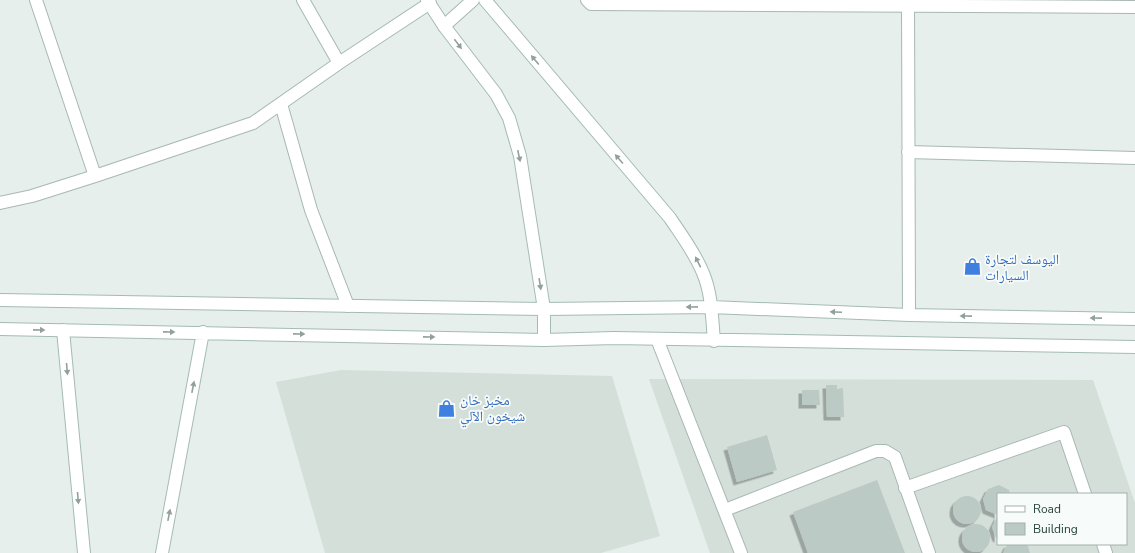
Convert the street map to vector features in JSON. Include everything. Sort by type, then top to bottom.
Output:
[{"type":"main road","points":[[36,0],[95,176]]},
{"type":"main road","points":[[302,0],[338,63]]},
{"type":"main road","points":[[444,26],[473,0]]},
{"type":"main road","points":[[485,0],[670,218],[692,251],[704,275],[711,307],[714,341]]},
{"type":"main road","points":[[587,0],[591,4],[908,3],[1135,8]]},
{"type":"main road","points":[[0,203],[95,176],[253,123],[338,63],[429,2],[444,26],[496,94],[509,118],[520,156],[544,309],[544,340]]},
{"type":"main road","points":[[908,3],[909,315]]},
{"type":"main road","points":[[281,104],[312,210],[348,306]]},
{"type":"main road","points":[[908,152],[1135,158]]},
{"type":"main road","points":[[0,300],[544,309],[711,307],[909,315],[1135,319]]},
{"type":"main road","points":[[0,329],[544,340],[657,339],[1135,347]]},
{"type":"main road","points":[[63,330],[84,553]]},
{"type":"main road","points":[[162,553],[203,332]]},
{"type":"main road","points":[[657,339],[741,553]]},
{"type":"main road","points":[[906,488],[1064,432],[1085,493]]},
{"type":"main road","points":[[725,510],[876,451],[885,451],[895,457],[929,553]]},
{"type":"shaded area","points":[[341,370],[612,376],[660,536],[601,553],[325,553],[276,382]]},
{"type":"shaded area","points":[[649,379],[1093,380],[1135,503],[1135,553],[710,553]]},
{"type":"building","points":[[826,385],[837,385],[837,389],[843,388],[844,417],[827,417]]},
{"type":"building","points":[[802,390],[819,390],[820,405],[802,405]]},
{"type":"building","points":[[767,435],[777,470],[737,482],[727,447]]},
{"type":"building","points":[[877,480],[905,553],[808,553],[793,512]]},
{"type":"building","points":[[999,485],[1009,490],[1010,493],[997,493],[997,515],[986,510],[983,499],[988,489]]},
{"type":"building","points":[[967,496],[977,500],[981,510],[977,520],[967,524],[957,520],[953,510],[957,500]]},
{"type":"building","points":[[997,517],[997,538],[996,538],[992,527]]},
{"type":"building","points":[[976,524],[986,528],[990,538],[986,548],[976,552],[966,548],[962,538],[966,528]]},
{"type":"building","points":[[1007,545],[1026,545],[1028,546],[1030,553],[1003,553]]},
{"type":"place","name":"اليوسف لتجارة السيارات","points":[[972,267]]},
{"type":"place","name":"مخبز خان شيخون الآلي","points":[[447,408]]}]
